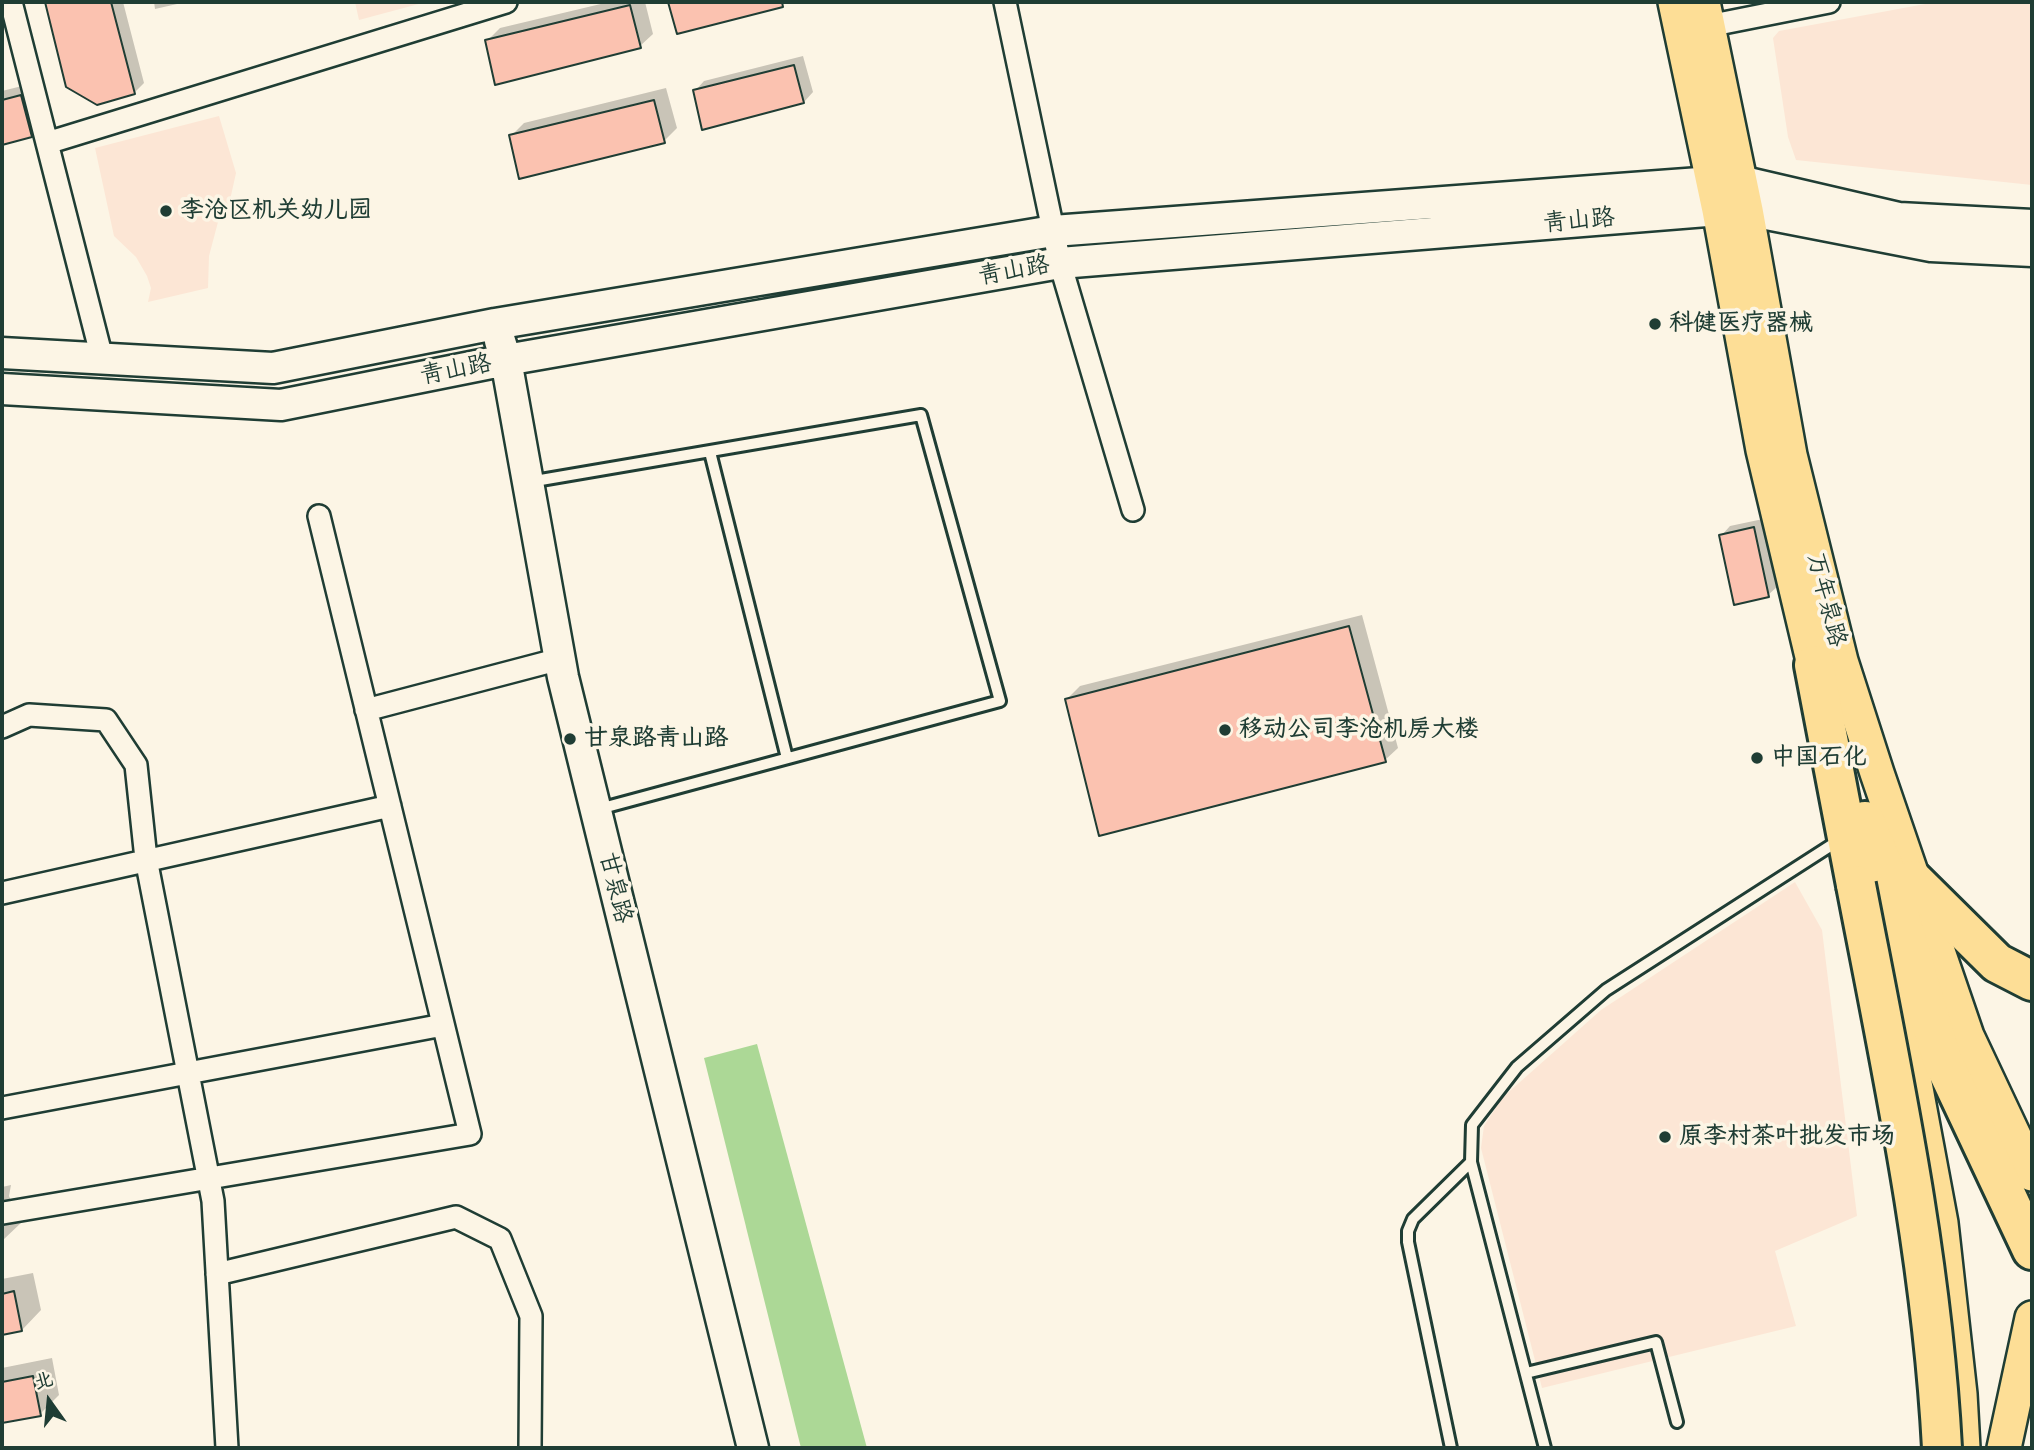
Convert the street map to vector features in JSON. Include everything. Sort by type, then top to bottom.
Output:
[{"type":"highway","points":[[1814,665],[1856,828],[1856,885],[1910,1170],[1939,1391],[1942,1448]]},
{"type":"highway","points":[[1856,828],[1888,877],[1942,1059],[2032,1250]]},
{"type":"highway","points":[[1913,880],[1997,963],[2032,981]]},
{"type":"main road","name":"万年泉路","points":[[1675,2],[1730,196],[1841,662],[1967,1036],[2032,1174]]},
{"type":"main road","name":"万年泉路","points":[[1705,14],[1763,450],[1814,665]]},
{"type":"main road","name":"青山路","points":[[2,353],[273,368],[495,324],[1054,231],[1730,196],[1899,218],[2032,225]]},
{"type":"main road","name":"青山路","points":[[2,389],[281,405],[506,360],[1060,263],[1730,196],[1931,246],[2032,251]]},
{"type":"main road","name":"甘泉路","points":[[495,324],[506,360],[559,659],[753,1448]]},
{"type":"main road","points":[[1856,828],[1888,942],[1941,1223],[1960,1394],[1963,1448]]},
{"type":"main road","points":[[2004,1448],[2032,1318]]},
{"type":"street","points":[[11,2],[102,358]]},
{"type":"street","points":[[47,143],[506,2]]},
{"type":"street","points":[[1005,2],[1060,263],[1133,510]]},
{"type":"street","points":[[1705,14],[1829,2]]},
{"type":"street","points":[[3,1213],[470,1134],[319,516]]},
{"type":"street","points":[[366,710],[559,659]]},
{"type":"street","points":[[2,727],[29,715],[106,720],[136,765],[146,859],[213,1201],[227,1448]]},
{"type":"street","points":[[2,893],[390,806]]},
{"type":"street","points":[[2,1108],[443,1025]]},
{"type":"street","points":[[217,1273],[456,1217],[500,1239],[531,1316],[530,1448]]},
{"type":"lane","points":[[528,482],[921,415],[1000,701],[596,810]]},
{"type":"lane","points":[[710,452],[788,758]]},
{"type":"lane","points":[[1545,1448],[1471,1162],[1472,1125],[1517,1067],[1606,990],[1856,828]]},
{"type":"lane","points":[[1856,885],[1856,944]]},
{"type":"lane","points":[[1451,1448],[1408,1231],[1413,1219],[1471,1162]]},
{"type":"lane","points":[[1526,1373],[1656,1342],[1677,1422]]},
{"type":"shaded area","points":[[355,2],[426,2],[359,20]]},
{"type":"shaded area","points":[[1936,2],[2032,2],[2032,185],[1796,160],[1788,137],[1773,38],[1779,31]]},
{"type":"shaded area","name":"李沧区机关幼儿园","points":[[219,116],[236,173],[230,200],[218,222],[209,256],[208,288],[148,302],[151,288],[147,276],[136,257],[114,236],[95,148]]},
{"type":"shaded area","name":"原李村茶叶批发市场","points":[[1795,882],[1822,930],[1857,1216],[1775,1251],[1796,1326],[1542,1388],[1481,1148],[1484,1126],[1502,1098],[1601,1010]]},
{"type":"green space","points":[[757,1044],[867,1448],[801,1448],[704,1058]]},
{"type":"building","points":[[45,2],[111,2],[135,94],[97,105],[66,87]]},
{"type":"building","points":[[668,2],[782,2],[783,7],[677,34]]},
{"type":"building","points":[[630,5],[641,48],[495,85],[485,40]]},
{"type":"building","points":[[794,65],[804,103],[702,130],[693,90]]},
{"type":"building","points":[[21,95],[32,137],[2,145],[2,100]]},
{"type":"building","points":[[654,100],[665,143],[519,179],[509,135]]},
{"type":"building","points":[[1754,527],[1769,597],[1734,605],[1719,535]]},
{"type":"building","name":"移动公司李沧机房大楼","points":[[1349,626],[1386,762],[1099,836],[1065,699]]},
{"type":"building","points":[[14,1291],[22,1331],[2,1335],[2,1294]]},
{"type":"building","points":[[33,1376],[41,1416],[2,1423],[2,1382]]},
{"type":"place","name":"李沧区机关幼儿园","points":[[166,211]]},
{"type":"place","name":"科健医疗器械","points":[[1655,324]]},
{"type":"place","name":"移动公司李沧机房大楼","points":[[1225,730]]},
{"type":"place","name":"甘泉路青山路","points":[[570,739]]},
{"type":"place","name":"中国石化","points":[[1757,758]]},
{"type":"place","name":"原李村茶叶批发市场","points":[[1665,1137]]}]
